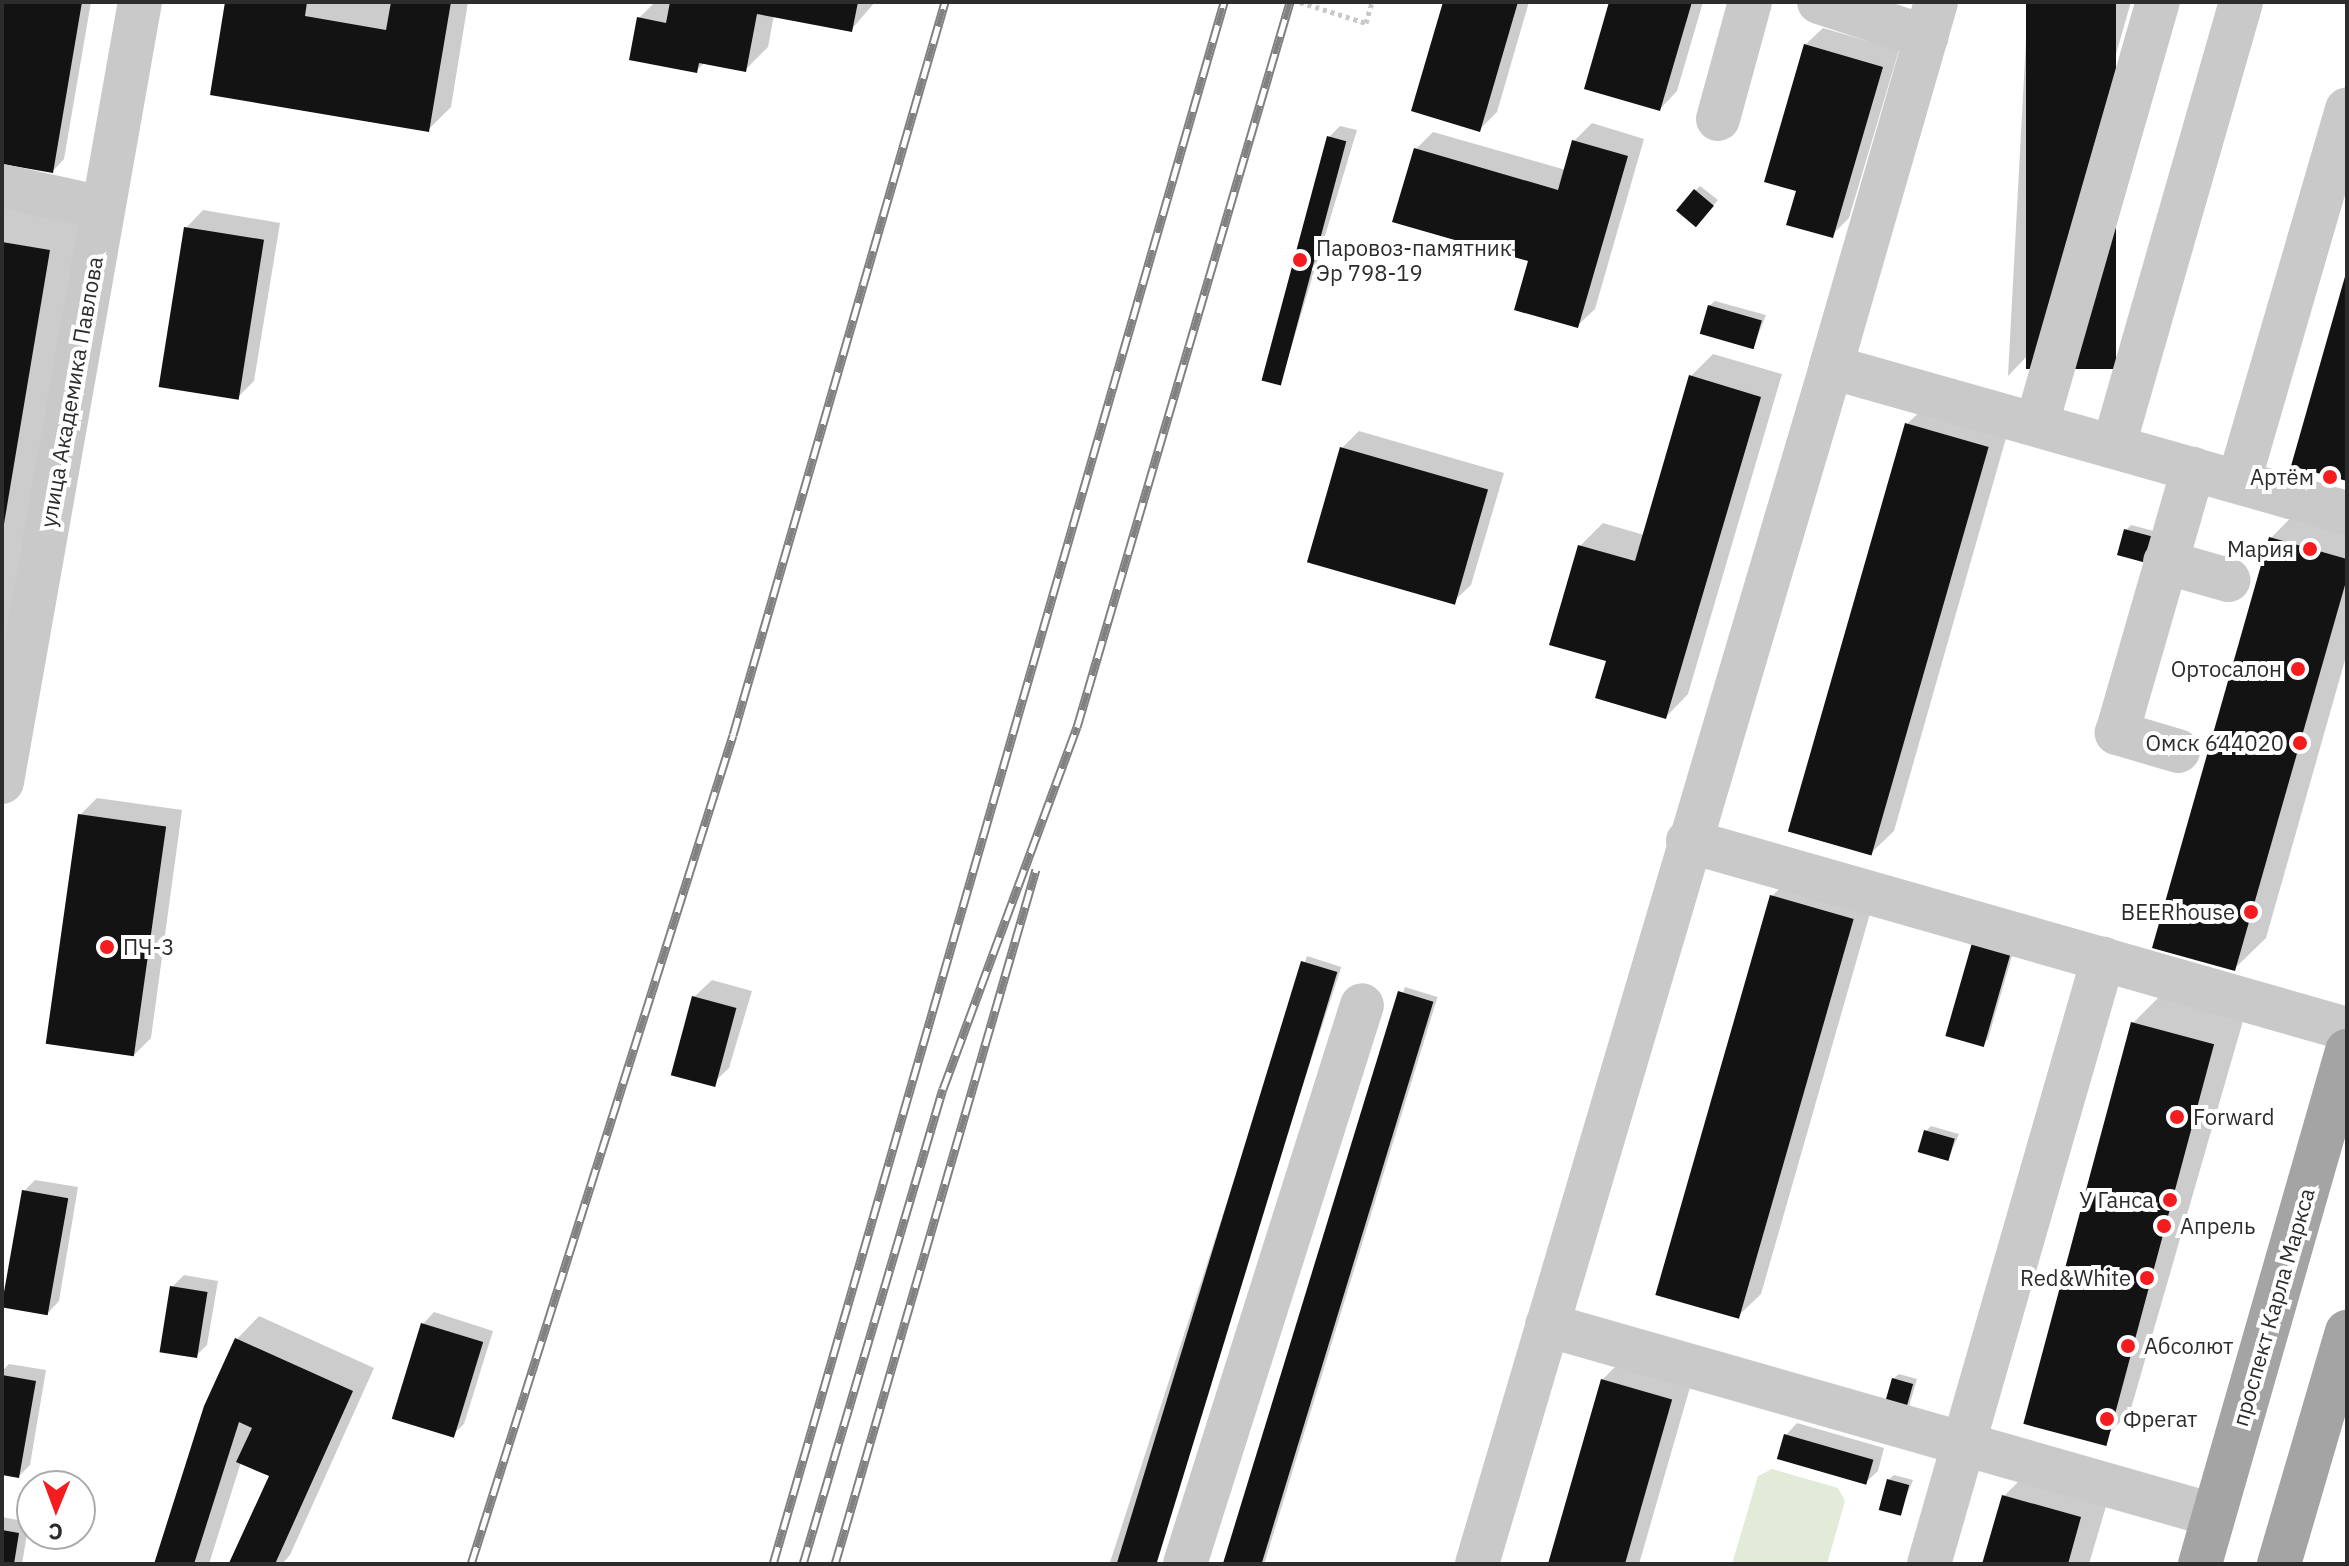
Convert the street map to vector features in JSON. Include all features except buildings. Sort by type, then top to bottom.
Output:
[{"type":"main road","name":"проспект Карла Маркса","points":[[2200,1564],[2347,1051]]},
{"type":"main road","points":[[2279,1564],[2347,1332]]},
{"type":"street","name":"улица Академика Павлова","points":[[2,782],[140,2]]},
{"type":"street","points":[[1718,119],[1750,2]]},
{"type":"street","points":[[1477,1564],[1931,20],[1819,2]]},
{"type":"street","points":[[2037,423],[2158,2]]},
{"type":"street","points":[[2114,445],[2241,2]]},
{"type":"street","points":[[2239,481],[2347,109]]},
{"type":"street","points":[[2,186],[103,208]]},
{"type":"street","points":[[1831,367],[2347,513]]},
{"type":"street","points":[[2178,751],[2117,733],[2193,469]]},
{"type":"street","points":[[2165,562],[2228,580]]},
{"type":"street","points":[[1688,841],[2347,1029]]},
{"type":"street","points":[[1929,1564],[2103,959]]},
{"type":"street","points":[[1185,1564],[1362,1005]]},
{"type":"street","points":[[1547,1325],[2213,1515]]},
{"type":"path","points":[[1300,2],[1366,23],[1372,2]]},
{"type":"green space","points":[[1772,1469],[1838,1488],[1845,1501],[1827,1564],[1732,1564],[1758,1476]]},
{"type":"railway","points":[[471,1564],[733,735],[945,2]]},
{"type":"railway","points":[[773,1564],[1224,2]]},
{"type":"railway","points":[[803,1564],[943,1089],[1077,727],[1290,2]]},
{"type":"railway","points":[[835,1564],[1036,869]]},
{"type":"place","name":"Паровоз-памятник Эр 798-19","points":[[1300,260]]},
{"type":"place","name":"Артём","points":[[2330,477]]},
{"type":"place","name":"Мария","points":[[2310,549]]},
{"type":"place","name":"Ортосалон","points":[[2298,669]]},
{"type":"place","name":"Омск 644020","points":[[2300,743]]},
{"type":"place","name":"BEERhouse","points":[[2251,912]]},
{"type":"place","name":"ПЧ-3","points":[[107,947]]},
{"type":"place","name":"Forward","points":[[2177,1117]]},
{"type":"place","name":"У Ганса","points":[[2170,1200]]},
{"type":"place","name":"Апрель","points":[[2164,1226]]},
{"type":"place","name":"Red&White","points":[[2147,1278]]},
{"type":"place","name":"Абсолют","points":[[2128,1346]]},
{"type":"place","name":"Фрегат","points":[[2107,1419]]}]
